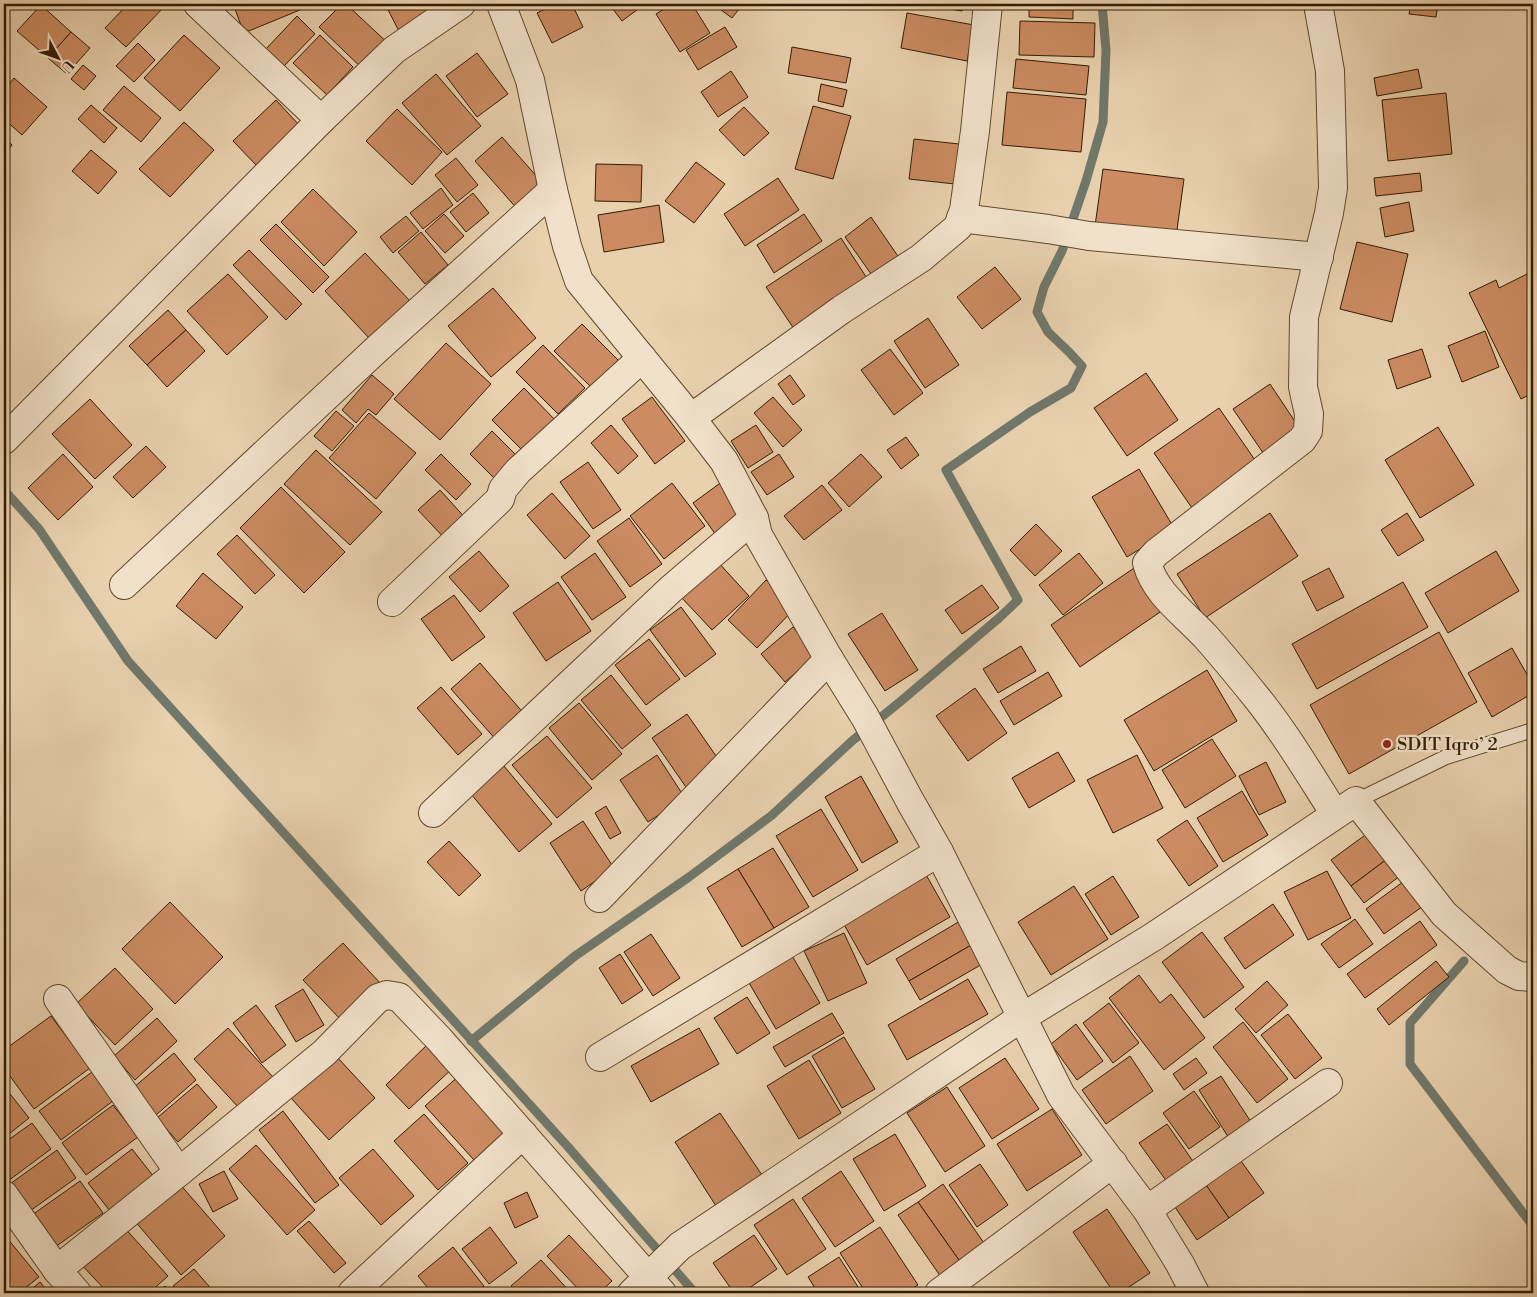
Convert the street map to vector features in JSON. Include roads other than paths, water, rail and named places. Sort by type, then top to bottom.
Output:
[{"type":"street","points":[[198,4],[321,120]]},
{"type":"street","points":[[4,440],[321,120],[394,50],[461,4]]},
{"type":"street","points":[[501,4],[530,80],[552,190],[567,246],[579,281],[724,461],[754,518],[758,535],[871,728],[939,852],[1061,1095],[1147,1210],[1180,1264],[1195,1293]]},
{"type":"street","points":[[691,418],[841,310],[921,258],[958,227],[976,131],[988,4]]},
{"type":"street","points":[[1318,4],[1330,71],[1333,188],[1304,317],[1304,387],[1309,414],[1308,431],[1302,440],[1156,553],[1147,563],[1150,575],[1161,590],[1205,636],[1345,808],[1444,914],[1507,970],[1519,976],[1533,977]]},
{"type":"street","points":[[124,585],[377,349],[552,190]]},
{"type":"street","points":[[961,218],[1089,236],[1319,257]]},
{"type":"street","points":[[392,602],[500,498],[503,489],[518,471],[642,358]]},
{"type":"street","points":[[433,813],[671,589],[754,518]]},
{"type":"street","points":[[599,898],[829,659]]},
{"type":"street","points":[[57,1270],[324,1053],[378,998],[387,996],[399,997],[439,1039],[523,1134],[649,1284],[680,1246],[1021,1018],[1153,936],[1345,808]]},
{"type":"street","points":[[600,1057],[939,852]]},
{"type":"street","points":[[58,999],[179,1172]]},
{"type":"street","points":[[1147,1210],[1328,1083]]},
{"type":"street","points":[[352,1293],[523,1134]]},
{"type":"street","points":[[939,1293],[1113,1163]]},
{"type":"street","points":[[4,1195],[57,1270],[77,1293]]},
{"type":"lane","points":[[1345,808],[1446,756],[1533,730]]},
{"type":"waterway","points":[[471,1041],[575,956],[689,877],[771,816],[852,741],[1018,600],[946,470],[1030,412],[1071,388],[1082,366],[1048,332],[1037,312],[1044,287],[1062,251],[1086,181],[1103,122],[1106,50],[1102,4]]},
{"type":"waterway","points":[[4,490],[39,529],[128,661],[569,1148],[695,1293]]},
{"type":"waterway","points":[[1464,961],[1410,1023],[1410,1064],[1533,1226]]},
{"type":"place","name":"SDIT Iqro’ 2","points":[[1387,744]]}]
